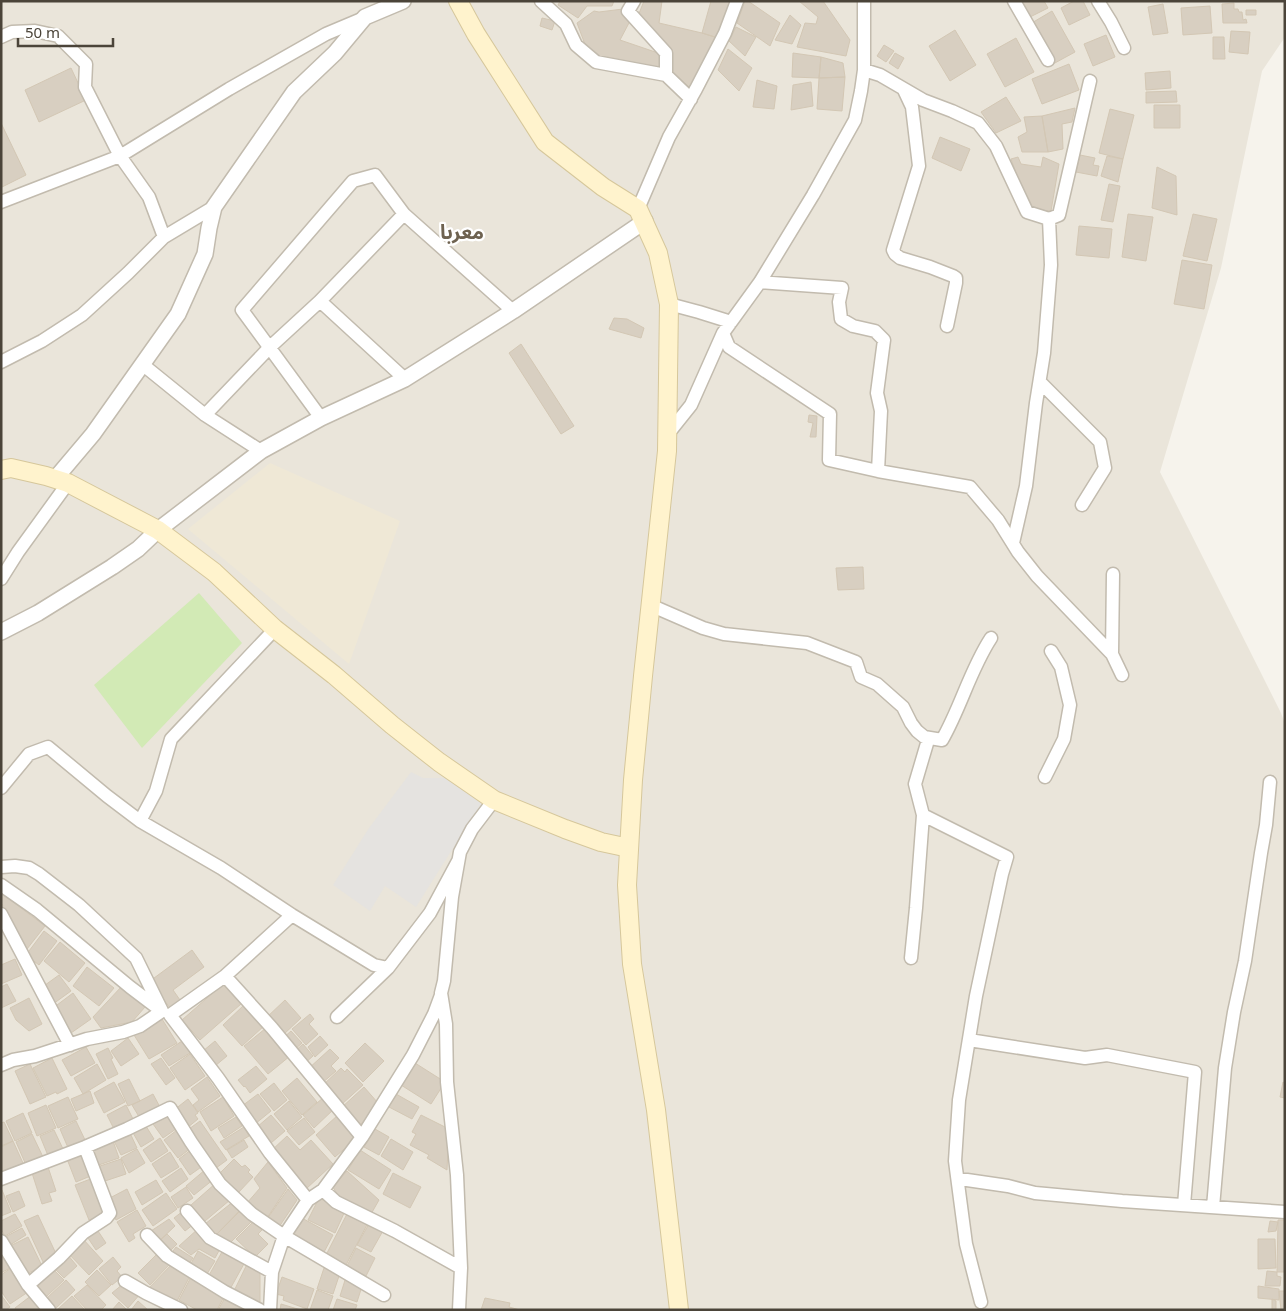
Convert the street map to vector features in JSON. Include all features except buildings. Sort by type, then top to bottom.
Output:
[{"type":"main road","points":[[458,1],[490,57],[545,142],[642,215],[658,253],[669,304],[666,451],[633,780],[627,885],[632,964],[656,1110],[680,1310]]},
{"type":"main road","points":[[1,470],[11,468],[62,481],[158,530],[214,572],[275,629],[334,675],[392,725],[494,800],[601,842],[628,848]]},
{"type":"street","points":[[1,202],[120,156],[229,89],[326,34],[403,1]]},
{"type":"street","points":[[541,1],[566,24],[576,45],[596,62],[666,75],[691,98]]},
{"type":"street","points":[[634,1],[628,11],[666,53],[666,75]]},
{"type":"street","points":[[1,632],[38,613],[138,549],[158,530],[261,451],[321,418],[405,379],[513,311],[642,215],[669,137],[725,33],[737,1]]},
{"type":"street","points":[[667,435],[691,404],[723,333],[760,282],[855,120],[864,70],[864,1]]},
{"type":"street","points":[[1014,1],[1048,60]]},
{"type":"street","points":[[1098,1],[1124,48]]},
{"type":"street","points":[[1,579],[93,434],[178,314],[205,254],[214,207],[294,92],[335,54],[365,17]]},
{"type":"street","points":[[1,37],[12,32],[35,30],[58,36],[86,64],[85,87],[120,156],[149,198],[164,237]]},
{"type":"street","points":[[864,70],[880,75],[923,100],[978,123],[996,146],[1027,212],[1049,219],[1059,216],[1090,82]]},
{"type":"street","points":[[904,90],[912,107],[919,166],[893,250],[900,258],[930,267],[956,278],[947,326]]},
{"type":"street","points":[[321,418],[242,310],[353,181],[375,176],[404,214],[513,311]]},
{"type":"street","points":[[1,362],[42,341],[82,315],[164,237],[214,207]]},
{"type":"street","points":[[205,414],[270,347],[320,302],[404,214]]},
{"type":"street","points":[[1013,543],[1026,486],[1044,352],[1051,266],[1049,219]]},
{"type":"street","points":[[760,282],[842,288],[839,302],[841,318],[853,326],[875,331],[884,340],[877,393],[881,411],[878,471]]},
{"type":"street","points":[[320,302],[405,379]]},
{"type":"street","points":[[669,304],[731,322]]},
{"type":"street","points":[[723,333],[729,347],[830,414],[829,460],[878,471],[970,487],[998,520],[1018,552],[1037,576],[1112,654],[1122,676]]},
{"type":"street","points":[[142,364],[205,414],[261,451]]},
{"type":"street","points":[[1040,382],[1100,442],[1104,468],[1082,505]]},
{"type":"street","points":[[1112,654],[1113,574]]},
{"type":"street","points":[[650,605],[703,628],[724,634],[807,643],[856,662],[861,677],[877,684],[904,707],[911,723],[928,740],[915,784],[923,815],[911,958]]},
{"type":"street","points":[[140,821],[156,791],[172,739],[275,629]]},
{"type":"street","points":[[924,737],[942,740],[952,722],[969,679],[990,638]]},
{"type":"street","points":[[1046,777],[1064,739],[1070,705],[1061,667],[1051,651]]},
{"type":"street","points":[[1,788],[29,754],[48,747],[140,821],[221,868],[292,915],[374,965],[388,968]]},
{"type":"street","points":[[1213,1207],[1225,1068],[1245,961],[1266,825],[1270,782]]},
{"type":"street","points":[[270,1310],[272,1272],[284,1236],[308,1200],[323,1190],[362,1137],[413,1055],[434,1014],[444,981],[452,897],[460,852],[472,829],[494,800]]},
{"type":"street","points":[[923,815],[1007,857],[976,996],[959,1100],[954,1161],[966,1244],[981,1302]]},
{"type":"street","points":[[337,1017],[388,968],[430,913],[458,861]]},
{"type":"street","points":[[1,867],[29,868],[39,874],[79,905],[136,958],[166,1013],[218,1078],[270,1153],[308,1200]]},
{"type":"street","points":[[1,885],[37,910],[130,987],[166,1013]]},
{"type":"street","points":[[1,914],[70,1045]]},
{"type":"street","points":[[1,1065],[87,1039],[123,1032],[166,1013],[225,976],[292,915]]},
{"type":"street","points":[[225,976],[272,1028],[362,1137]]},
{"type":"street","points":[[441,994],[446,1024],[447,1082],[457,1175],[461,1268],[458,1310]]},
{"type":"street","points":[[969,1040],[1085,1058],[1107,1055],[1195,1072],[1184,1205]]},
{"type":"street","points":[[1,1179],[85,1147],[170,1108],[220,1184],[252,1214],[284,1236],[384,1295]]},
{"type":"street","points":[[28,1286],[83,1233],[110,1213],[85,1147]]},
{"type":"street","points":[[958,1180],[1008,1186],[1034,1193],[1285,1212]]},
{"type":"street","points":[[323,1190],[336,1202],[395,1231],[461,1268]]},
{"type":"street","points":[[187,1211],[210,1238],[272,1272]]},
{"type":"street","points":[[147,1234],[167,1256],[225,1292],[260,1310]]},
{"type":"street","points":[[1,1241],[28,1286],[49,1310]]},
{"type":"street","points":[[125,1281],[181,1310]]},
{"type":"shaded area","points":[[1,1],[1285,1],[1285,37],[1262,71],[1221,268],[1160,472],[1285,724],[1285,1310],[1,1310]]},
{"type":"shaded area","points":[[270,463],[400,521],[349,664],[188,529]]},
{"type":"shaded area","points":[[411,772],[423,778],[445,778],[482,802],[416,907],[385,886],[370,911],[333,885],[369,828]]},
{"type":"green space","points":[[199,593],[242,643],[142,748],[94,685]]},
{"type":"district","name":"معربا","points":[[462,231]]}]
